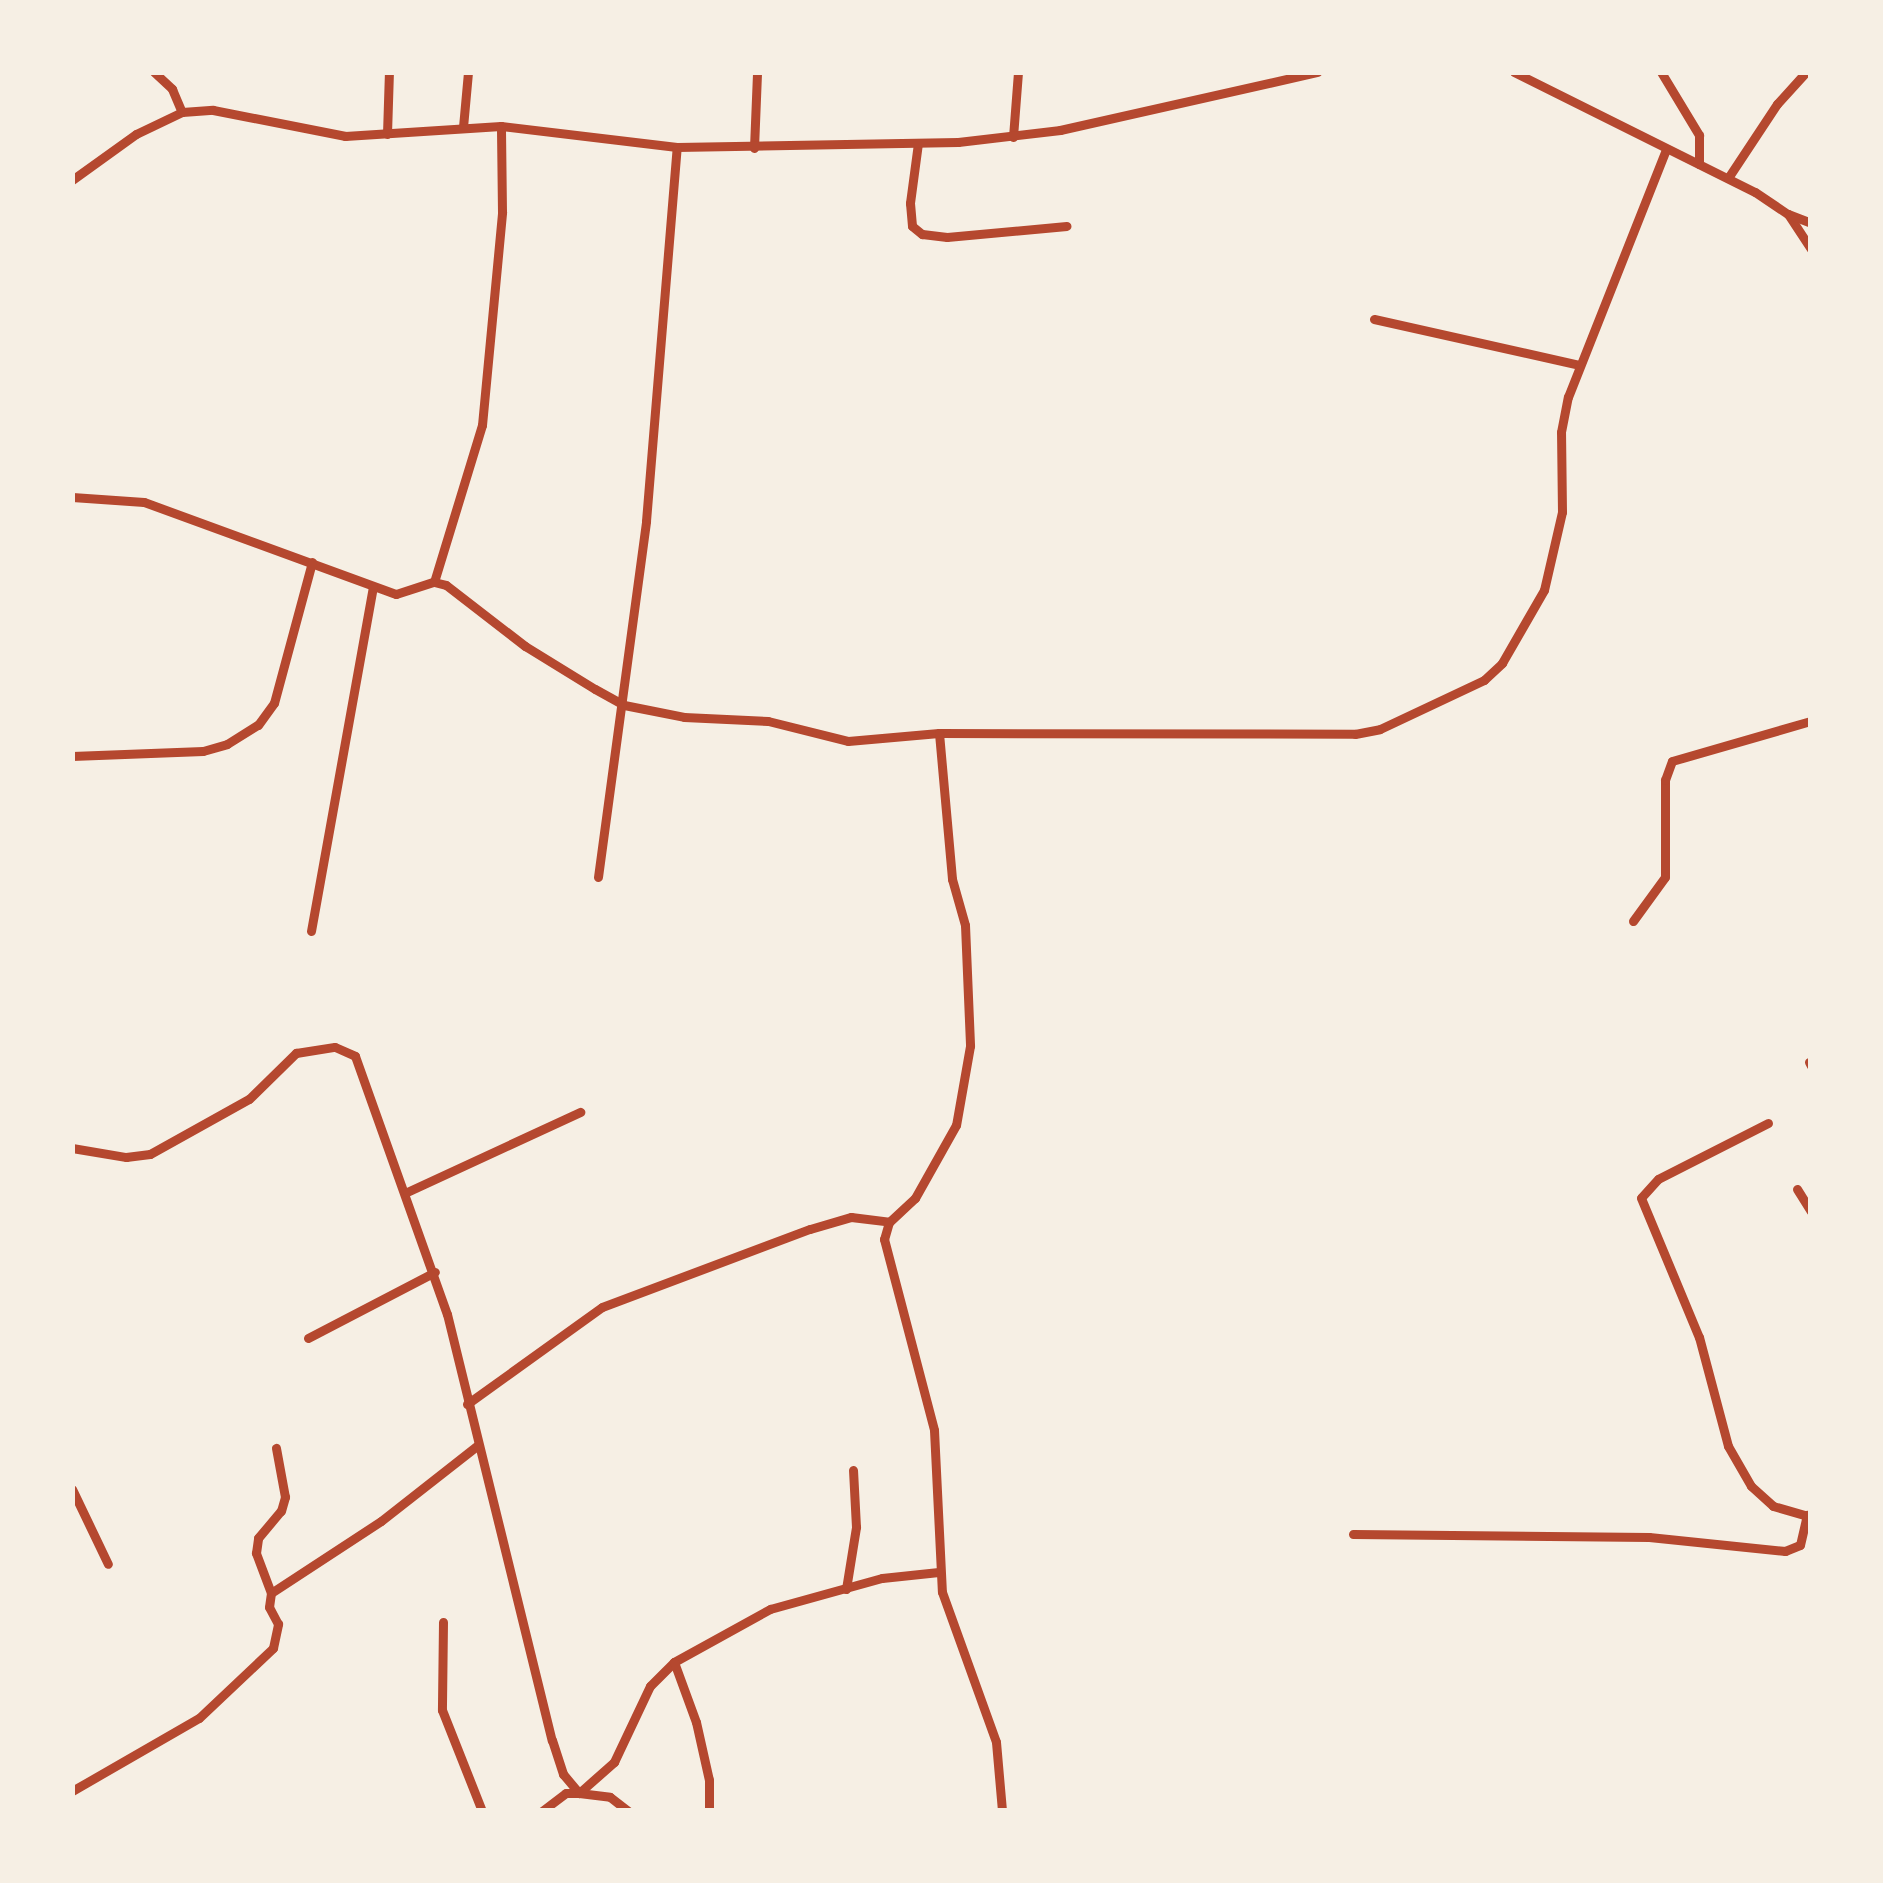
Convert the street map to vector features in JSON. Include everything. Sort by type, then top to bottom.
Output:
[{"type":"street","points":[[154,72],[172,89],[182,112]]},
{"type":"street","points":[[387,134],[388,72]]},
{"type":"street","points":[[463,127],[468,72]]},
{"type":"street","points":[[754,148],[757,72]]},
{"type":"street","points":[[1013,137],[1018,72]]},
{"type":"street","points":[[1514,72],[1811,223]]},
{"type":"street","points":[[1661,72],[1699,135],[1700,164]]},
{"type":"street","points":[[1728,178],[1777,104],[1806,72]]},
{"type":"street","points":[[72,180],[136,134],[182,112],[213,110],[345,136],[501,126],[677,147],[918,143],[1013,137],[1313,73]]},
{"type":"street","points":[[434,582],[482,425],[502,212],[501,126]]},
{"type":"street","points":[[918,143],[910,202],[912,226],[922,233],[947,237],[1066,226]]},
{"type":"street","points":[[598,877],[624,705],[654,435],[677,147]]},
{"type":"street","points":[[72,497],[144,502],[396,594],[434,582],[446,585],[525,646],[624,705],[684,717],[768,722],[848,741],[938,734],[1354,734],[1404,722],[1447,702],[1502,663],[1544,590],[1562,512],[1561,432],[1579,365],[1612,297],[1666,150]]},
{"type":"street","points":[[1788,214],[1811,249]]},
{"type":"street","points":[[1374,319],[1579,365]]},
{"type":"street","points":[[72,756],[203,751],[227,744],[258,725],[274,703],[311,562]]},
{"type":"street","points":[[310,931],[373,587]]},
{"type":"street","points":[[1633,921],[1665,877],[1665,780],[1672,761],[1811,721]]},
{"type":"street","points":[[938,734],[952,880],[965,925],[970,1046],[956,1125],[915,1198],[890,1222],[884,1239],[934,1430],[939,1571],[996,1742],[1002,1811]]},
{"type":"street","points":[[72,1148],[126,1157],[150,1154],[249,1099],[296,1053],[346,1048],[362,1066],[434,1272],[562,1774],[579,1793]]},
{"type":"street","points":[[407,1192],[580,1112]]},
{"type":"street","points":[[1353,1534],[1649,1537],[1785,1551],[1800,1544],[1808,1514],[1773,1506],[1751,1486],[1728,1446],[1699,1337],[1641,1198],[1658,1179],[1768,1123]]},
{"type":"street","points":[[1797,1189],[1811,1211]]},
{"type":"street","points":[[466,1404],[602,1307],[810,1228],[851,1217],[890,1222]]},
{"type":"street","points":[[308,1339],[434,1272]]},
{"type":"street","points":[[271,1593],[415,1497],[478,1444]]},
{"type":"street","points":[[72,1791],[200,1718],[273,1648],[278,1624],[268,1607],[271,1593],[256,1553],[258,1538],[281,1511],[284,1497],[276,1448]]},
{"type":"street","points":[[846,1589],[856,1527],[853,1470]]},
{"type":"street","points":[[72,1489],[108,1564]]},
{"type":"street","points":[[579,1793],[614,1762],[650,1686],[674,1662],[770,1609],[882,1578],[939,1571]]},
{"type":"street","points":[[443,1622],[442,1710],[482,1811]]},
{"type":"street","points":[[674,1662],[710,1780],[709,1811]]},
{"type":"street","points":[[542,1811],[566,1793],[610,1797],[628,1811]]}]
